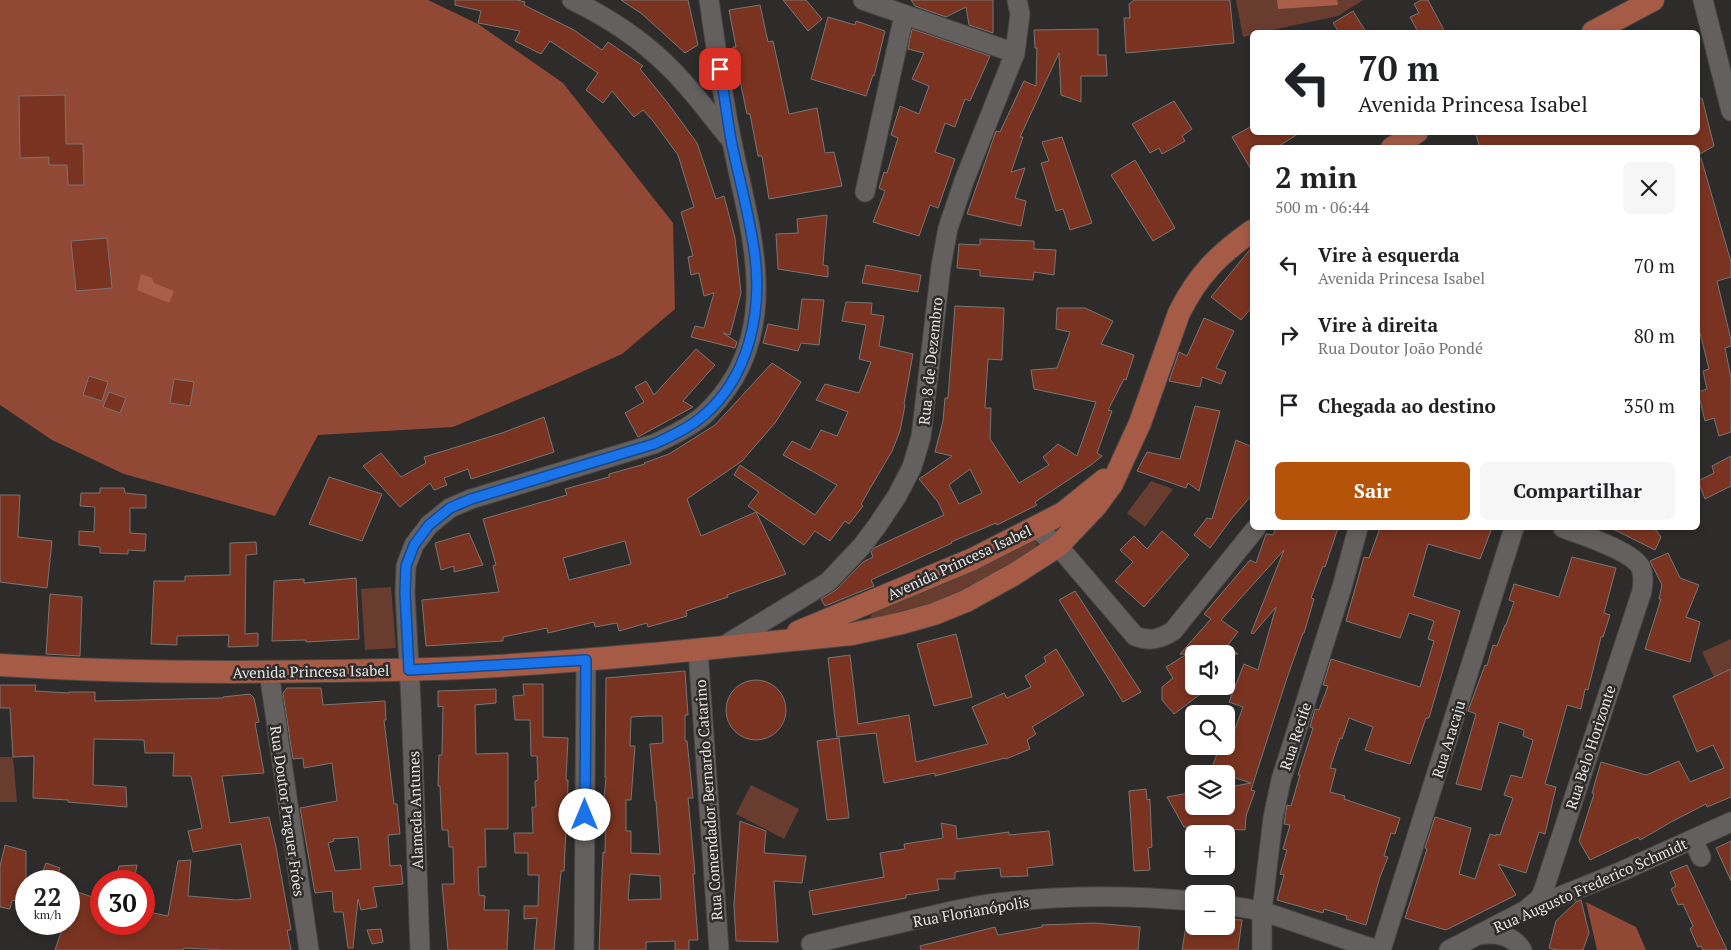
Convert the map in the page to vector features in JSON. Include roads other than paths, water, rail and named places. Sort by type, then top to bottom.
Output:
[{"type":"main road","points":[[1597,30],[1653,0]]},
{"type":"main road","points":[[1397,145],[1412,135]]},
{"type":"main road","name":"Avenida Princesa Isabel","points":[[0,665],[108,671],[269,672],[409,670],[586,660],[698,650],[874,630],[934,614],[966,601],[1013,575],[1058,546],[1096,506],[1112,484],[1128,452],[1179,313],[1187,297],[1203,273],[1224,251],[1250,232]]},
{"type":"main road","name":"Avenida Princesa Isabel","points":[[771,642],[973,559],[1063,513],[1105,479],[1128,452]]},
{"type":"main road","points":[[867,604],[863,613],[864,620],[874,630]]},
{"type":"street","points":[[572,0],[601,14],[642,42],[668,66],[731,140]]},
{"type":"street","name":"Alameda Antunes","points":[[420,950],[405,593],[406,566],[414,545],[429,525],[450,508],[471,499],[654,444],[680,432],[704,415],[726,392],[742,363],[753,330],[757,295],[755,256],[731,140],[709,0]]},
{"type":"street","points":[[863,0],[904,16],[1016,53]]},
{"type":"street","name":"Rua 8 de Dezembro","points":[[722,647],[828,582],[861,547],[877,526],[897,496],[912,467],[921,437],[941,266],[948,228],[964,181],[1016,53],[1020,14],[1017,0]]},
{"type":"street","points":[[1703,0],[1731,110]]},
{"type":"street","points":[[865,192],[904,16]]},
{"type":"street","points":[[1034,527],[1058,546],[1135,636],[1145,640],[1160,639],[1173,631],[1254,530]]},
{"type":"street","name":"Rua Recife","points":[[1262,950],[1262,911],[1273,818],[1281,780],[1342,586],[1357,530]]},
{"type":"street","name":"Rua Aracaju","points":[[1381,950],[1513,530]]},
{"type":"street","name":"Rua Belo Horizonte","points":[[1526,910],[1540,898],[1544,889],[1642,591],[1644,578],[1641,567],[1633,557],[1568,530]]},
{"type":"street","name":"Rua Comendador Bernardo Catarino","points":[[698,650],[718,950]]},
{"type":"street","points":[[584,950],[586,660]]},
{"type":"street","name":"Rua Doutor Praguer Fróes","points":[[269,672],[309,950]]},
{"type":"street","name":"Rua Augusto Frederico Schmidt","points":[[1450,950],[1526,910],[1620,872],[1731,822]]},
{"type":"street","points":[[1693,839],[1701,857]]},
{"type":"street","name":"Rua Florianópolis","points":[[811,944],[947,912],[995,903],[1106,897],[1185,900]]},
{"type":"street","points":[[1235,906],[1262,911],[1377,950]]},
{"type":"street","points":[[1477,936],[1492,933],[1505,936],[1516,941],[1522,950]]}]
